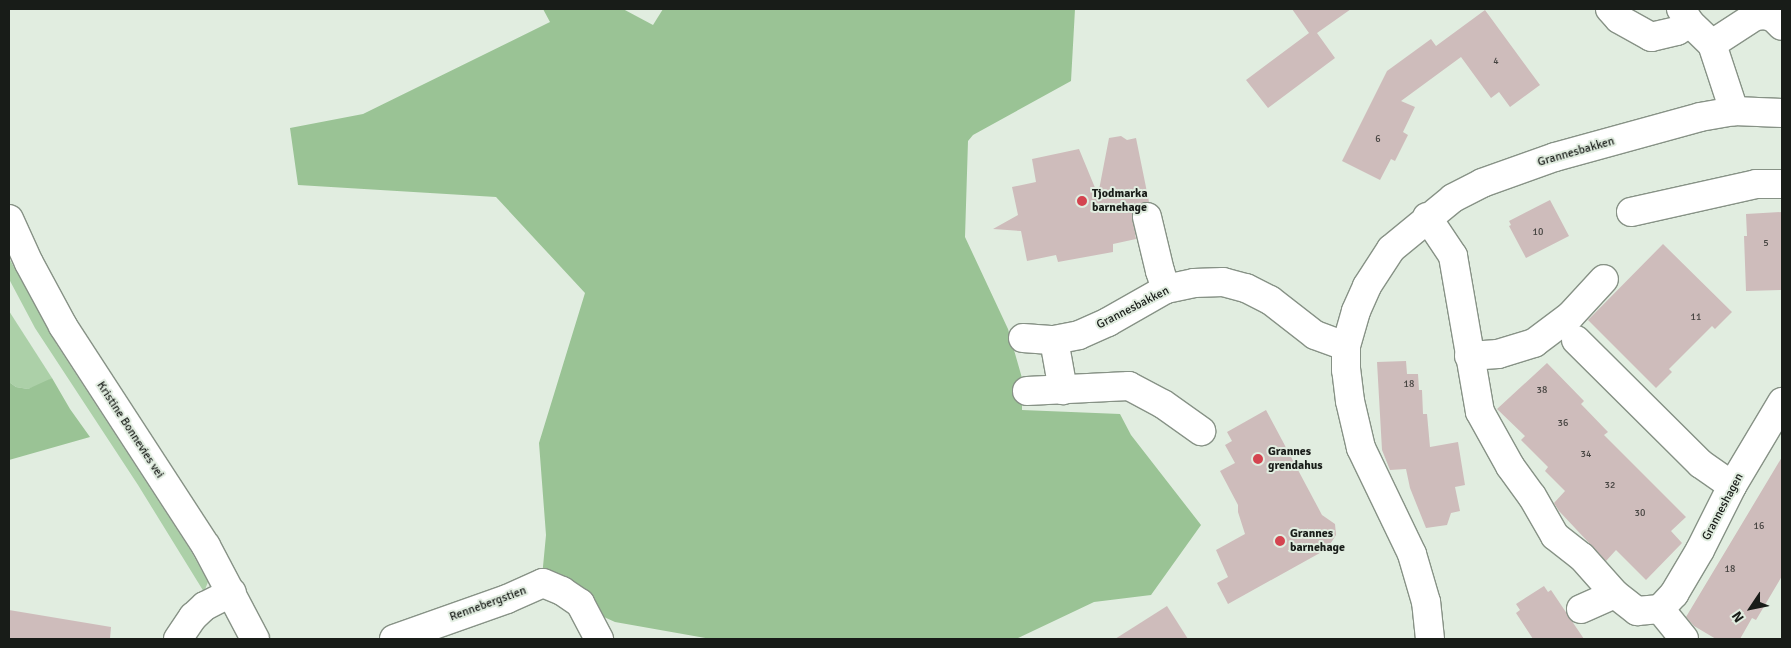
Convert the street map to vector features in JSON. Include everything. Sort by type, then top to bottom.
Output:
[{"type":"street","points":[[1610,9],[1619,20],[1651,37],[1677,32],[1685,16],[1712,44],[1734,111]]},
{"type":"street","points":[[1712,44],[1755,16],[1765,15],[1777,18]]},
{"type":"street","name":"Grannesbakken","points":[[1430,639],[1426,602],[1412,554],[1361,448],[1350,401],[1346,346],[1356,311],[1367,286],[1391,249],[1427,217],[1453,198],[1482,183],[1554,157],[1700,117],[1734,111],[1782,113]]},
{"type":"street","points":[[1631,212],[1756,184],[1782,184]]},
{"type":"street","points":[[1147,217],[1166,289]]},
{"type":"street","points":[[1427,217],[1453,256],[1480,412],[1510,466],[1532,496],[1555,536],[1582,557],[1616,594],[1637,611],[1660,609],[1684,639]]},
{"type":"street","name":"Kristine Bonnevies vei","points":[[9,219],[29,263],[63,326],[197,532],[232,592],[255,639]]},
{"type":"street","points":[[1469,356],[1498,354],[1534,343],[1570,316],[1604,279]]},
{"type":"street","name":"Grannesbakken","points":[[1023,338],[1054,340],[1079,334],[1108,322],[1166,289],[1194,283],[1222,282],[1246,288],[1270,300],[1315,335],[1346,346]]},
{"type":"street","points":[[1054,340],[1063,390]]},
{"type":"street","points":[[1576,340],[1700,464],[1732,486]]},
{"type":"street","points":[[1027,391],[1129,386],[1163,404],[1201,431]]},
{"type":"street","name":"Granneshagen","points":[[1660,609],[1674,594],[1700,550],[1732,486],[1782,402]]},
{"type":"street","name":"Rennebergstien","points":[[394,639],[507,599],[542,583],[562,591],[580,603],[599,639]]},
{"type":"street","points":[[178,639],[193,617],[205,606],[232,592]]},
{"type":"street","points":[[1581,609],[1616,594]]},
{"type":"green space","points":[[543,9],[623,9],[653,25],[663,9],[1075,9],[1071,81],[973,135],[968,141],[965,237],[1008,329],[1022,378],[1022,410],[1120,414],[1131,435],[1201,525],[1151,595],[1094,602],[1016,639],[711,639],[615,622],[593,612],[542,577],[546,535],[539,443],[585,293],[496,197],[298,185],[290,128],[363,114],[550,22]]},
{"type":"green space","points":[[9,258],[57,345],[191,551],[208,582],[204,592],[138,485],[35,328],[9,279]]},
{"type":"green space","points":[[9,311],[52,378],[41,385],[28,389],[16,387],[9,382]]},
{"type":"green space","points":[[52,378],[70,409],[90,437],[9,460],[9,382],[16,387],[28,389]]},
{"type":"building","points":[[1292,9],[1351,9],[1317,33],[1335,58],[1268,108],[1246,80],[1309,33]]},
{"type":"building","points":[[1485,10],[1540,85],[1510,107],[1499,92],[1491,98],[1461,57],[1401,101],[1415,107],[1403,132],[1408,135],[1395,161],[1391,159],[1380,180],[1342,161],[1387,71],[1431,39],[1436,46]]},
{"type":"building","points":[[1121,136],[1127,140],[1136,138],[1149,202],[1137,205],[1132,212],[1136,239],[1113,244],[1113,252],[1058,262],[1056,255],[1027,261],[1021,231],[993,229],[1018,215],[1012,187],[1036,182],[1032,159],[1079,149],[1098,195],[1109,138]]},
{"type":"building","points":[[1550,200],[1569,236],[1526,258],[1509,226],[1511,225],[1509,221]]},
{"type":"building","points":[[1782,212],[1782,290],[1746,291],[1744,236],[1747,236],[1746,214]]},
{"type":"building","points":[[1663,244],[1732,312],[1715,329],[1712,326],[1669,369],[1672,372],[1656,388],[1588,320]]},
{"type":"building","points":[[1406,361],[1407,374],[1418,374],[1419,390],[1422,390],[1423,414],[1427,414],[1430,447],[1458,442],[1465,485],[1455,487],[1460,511],[1451,513],[1447,525],[1426,528],[1410,488],[1406,469],[1390,470],[1382,450],[1377,362]]},
{"type":"building","points":[[1547,363],[1584,401],[1581,404],[1608,432],[1604,435],[1686,517],[1671,531],[1682,543],[1646,580],[1616,550],[1606,561],[1559,511],[1554,503],[1565,491],[1545,471],[1548,467],[1521,440],[1525,436],[1497,409]]},
{"type":"building","points":[[1266,410],[1322,515],[1335,524],[1336,535],[1327,549],[1228,604],[1217,583],[1228,577],[1216,550],[1245,534],[1238,512],[1238,505],[1220,471],[1235,463],[1225,445],[1232,441],[1227,432]]},
{"type":"building","points":[[1782,457],[1782,576],[1756,620],[1752,618],[1740,639],[1716,639],[1694,626],[1686,617]]},
{"type":"building","points":[[1544,586],[1548,592],[1551,590],[1584,639],[1533,639],[1516,613],[1520,610],[1516,604]]},
{"type":"building","points":[[1167,606],[1188,639],[1115,639]]},
{"type":"building","points":[[9,610],[111,627],[110,639],[9,639]]},
{"type":"place","name":"Tjodmarka barnehage","points":[[1082,201]]},
{"type":"place","name":"Grannes grendahus","points":[[1258,459]]},
{"type":"place","name":"Grannes barnehage","points":[[1280,541]]}]
